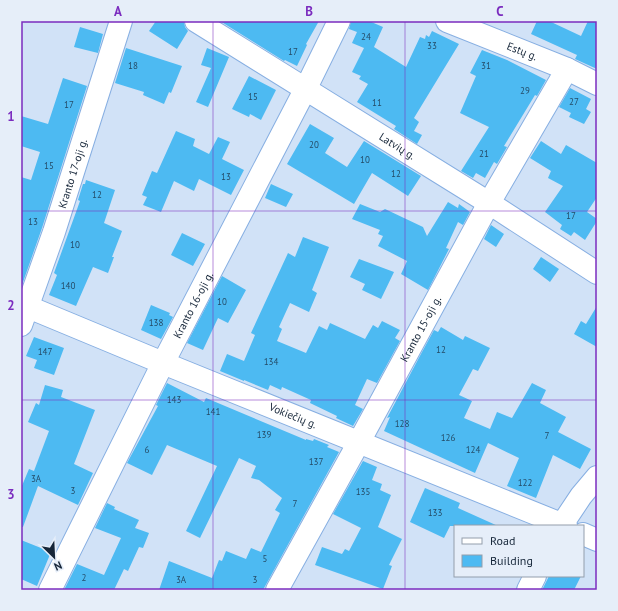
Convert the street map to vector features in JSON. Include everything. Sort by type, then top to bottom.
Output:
[{"type":"street","name":"Kranto 17-oji g.","points":[[23,312],[54,232],[120,21]]},
{"type":"street","name":"Latvių g.","points":[[196,21],[489,202],[597,273]]},
{"type":"street","name":"Kranto 16-oji g.","points":[[50,590],[163,363],[306,88],[338,21]]},
{"type":"street","name":"Estų g.","points":[[447,21],[567,69],[597,84]]},
{"type":"street","name":"Kranto 15-oji g.","points":[[277,590],[489,202],[567,69]]},
{"type":"street","name":"Vokiečių g.","points":[[23,312],[163,363],[563,525]]},
{"type":"street","points":[[563,525],[581,496],[597,477]]},
{"type":"street","points":[[584,534],[597,540]]},
{"type":"street","points":[[528,590],[534,577]]},
{"type":"building","points":[[156,21],[184,21],[185,27],[188,31],[177,49],[149,31]]},
{"type":"building","points":[[220,21],[319,21],[306,44],[307,45],[297,66],[285,60],[284,61]]},
{"type":"building","points":[[351,21],[369,21],[383,27],[374,47],[406,67],[420,37],[425,39],[426,35],[429,37],[432,31],[459,44],[414,118],[419,122],[414,131],[422,135],[417,144],[394,129],[396,126],[357,102],[368,84],[359,79],[361,76],[352,72],[364,48],[352,43],[357,32],[349,29]]},
{"type":"building","points":[[537,21],[549,21],[581,36],[588,21],[597,21],[597,69],[575,59],[577,55],[531,34]]},
{"type":"building","points":[[80,27],[103,34],[98,53],[74,47]]},
{"type":"building","points":[[126,48],[182,66],[171,93],[169,92],[164,104],[143,95],[144,92],[115,83]]},
{"type":"building","points":[[207,48],[229,57],[208,107],[196,102],[211,68],[201,65]]},
{"type":"building","points":[[482,50],[507,60],[546,80],[537,96],[535,95],[504,146],[507,147],[497,164],[494,162],[485,178],[476,173],[473,178],[461,171],[489,127],[460,113],[476,76],[470,73]]},
{"type":"building","points":[[249,76],[276,90],[261,120],[250,114],[249,117],[232,109]]},
{"type":"building","points":[[63,78],[87,86],[42,228],[22,285],[21,177],[31,180],[40,152],[21,146],[21,116],[48,124]]},
{"type":"building","points":[[570,88],[591,99],[586,109],[591,112],[584,124],[569,117],[571,113],[559,107]]},
{"type":"building","points":[[310,124],[334,138],[325,153],[347,167],[364,141],[421,176],[408,196],[372,173],[354,204],[287,164]]},
{"type":"building","points":[[176,131],[195,139],[193,146],[209,154],[218,137],[230,142],[222,159],[244,170],[231,195],[199,179],[194,191],[174,181],[161,212],[143,205],[147,197],[142,195],[152,171],[157,173]]},
{"type":"building","points":[[541,141],[561,154],[566,145],[597,163],[597,197],[587,212],[597,219],[597,221],[585,240],[574,232],[571,236],[560,229],[562,225],[545,212],[563,186],[548,178],[551,171],[530,158]]},
{"type":"building","points":[[86,180],[115,190],[104,223],[122,231],[112,257],[114,257],[108,273],[93,267],[76,306],[49,295],[57,275],[54,273],[80,201],[78,200],[83,184],[85,184]]},
{"type":"building","points":[[271,184],[293,194],[286,207],[265,198]]},
{"type":"building","points":[[448,202],[458,208],[459,204],[470,212],[463,225],[458,222],[446,248],[449,249],[428,290],[401,274],[407,261],[378,246],[383,236],[378,234],[380,230],[352,219],[360,204],[380,212],[385,209],[423,227],[427,236]]},
{"type":"building","points":[[491,225],[504,234],[496,247],[484,239]]},
{"type":"building","points":[[182,233],[205,244],[193,266],[171,255]]},
{"type":"building","points":[[303,237],[329,247],[312,290],[317,293],[309,312],[290,303],[279,327],[282,329],[277,341],[306,353],[319,326],[327,330],[330,323],[365,339],[373,325],[378,328],[382,321],[400,330],[395,338],[400,341],[377,383],[367,379],[355,405],[363,409],[353,426],[336,418],[337,416],[310,403],[311,400],[282,387],[281,390],[270,385],[268,390],[220,371],[227,354],[244,361],[255,335],[251,333],[288,253],[295,257]]},
{"type":"building","points":[[541,257],[559,269],[550,282],[533,269]]},
{"type":"building","points":[[359,259],[394,272],[381,299],[362,290],[365,284],[350,277]]},
{"type":"building","points":[[222,276],[246,290],[228,323],[218,318],[203,350],[187,343]]},
{"type":"building","points":[[151,305],[170,313],[169,315],[173,317],[161,339],[141,330]]},
{"type":"building","points":[[597,306],[597,347],[574,334],[581,321],[586,324]]},
{"type":"building","points":[[441,327],[463,340],[465,336],[490,348],[478,371],[473,369],[459,395],[472,401],[464,418],[490,429],[497,412],[512,418],[532,383],[546,390],[540,403],[566,417],[558,432],[591,449],[580,469],[553,455],[536,498],[507,486],[519,458],[488,443],[475,473],[384,431],[390,417],[387,418],[434,330],[438,332]]},
{"type":"building","points":[[34,337],[64,348],[54,375],[34,368],[37,360],[26,356]]},
{"type":"building","points":[[167,383],[204,402],[206,398],[306,440],[313,441],[314,439],[329,445],[327,447],[339,452],[263,590],[159,590],[169,561],[212,578],[219,560],[222,561],[226,551],[246,559],[251,548],[261,552],[280,513],[275,510],[282,498],[259,480],[251,478],[256,466],[239,458],[200,538],[186,531],[217,466],[167,445],[152,475],[127,463],[158,406],[156,405]]},
{"type":"building","points":[[45,385],[63,390],[61,397],[95,410],[74,464],[93,473],[78,505],[38,486],[23,527],[21,527],[21,488],[29,469],[34,471],[49,431],[28,422],[36,403],[39,405]]},
{"type":"building","points":[[363,461],[377,467],[372,480],[382,484],[380,490],[391,495],[378,527],[402,539],[389,565],[392,566],[383,589],[315,565],[322,547],[342,554],[345,549],[349,551],[361,528],[333,514]]},
{"type":"building","points":[[425,488],[460,503],[458,508],[496,525],[450,526],[444,538],[410,522]]},
{"type":"building","points":[[107,503],[115,507],[114,509],[139,520],[135,528],[149,533],[143,548],[139,547],[128,571],[124,569],[114,590],[64,590],[77,564],[104,575],[121,538],[95,528]]},
{"type":"building","points":[[21,540],[51,552],[37,586],[21,579]]},
{"type":"building","points":[[548,577],[580,577],[574,590],[542,590]]}]
